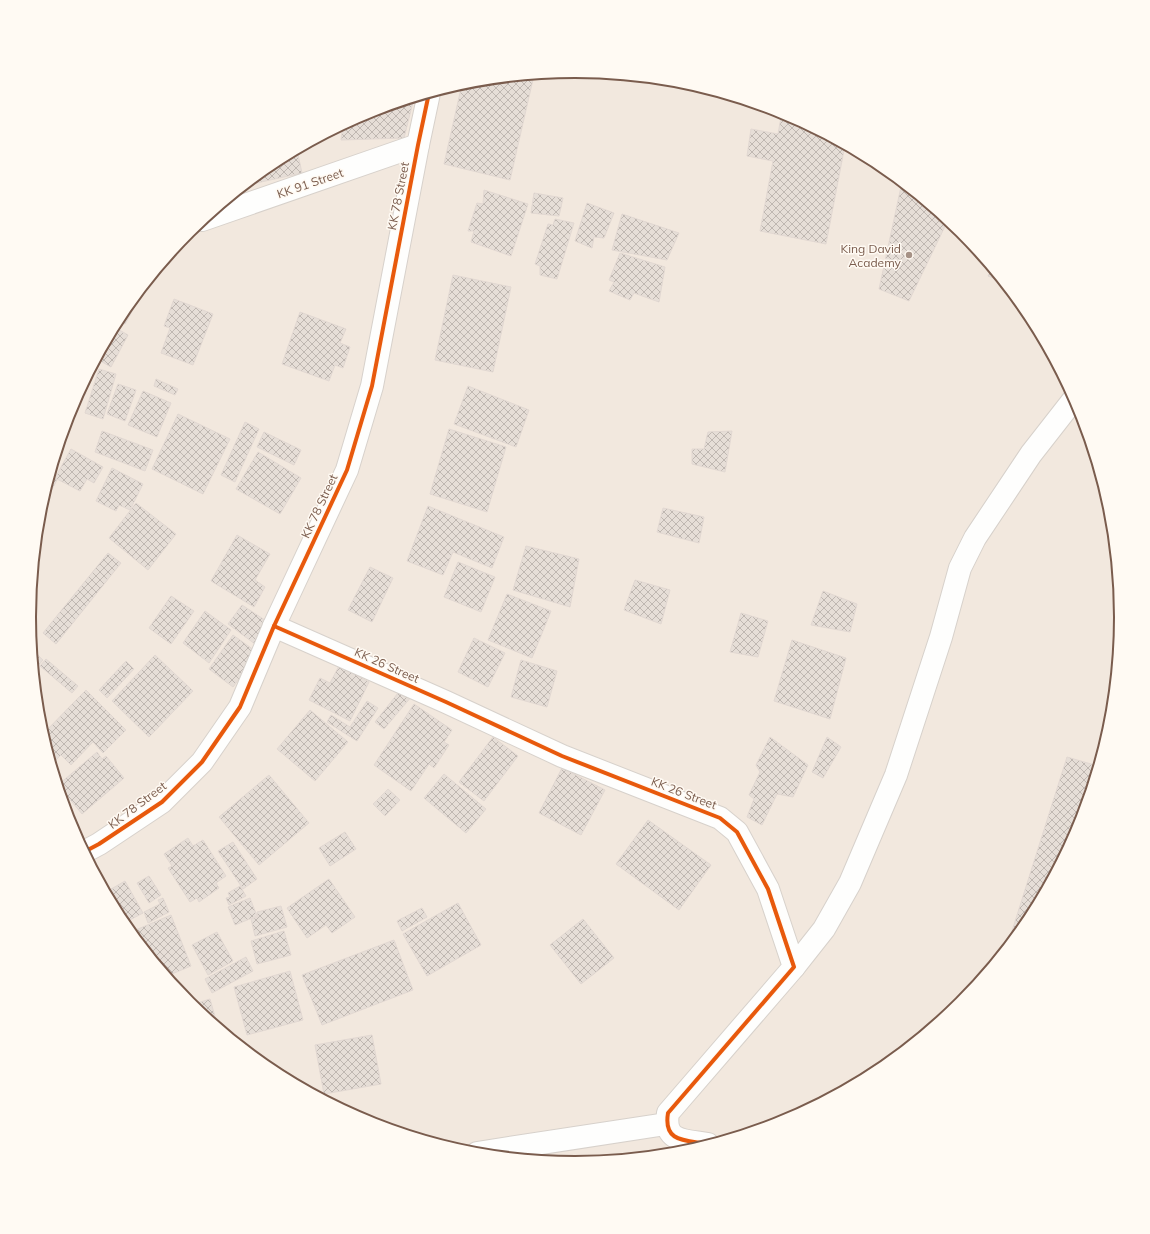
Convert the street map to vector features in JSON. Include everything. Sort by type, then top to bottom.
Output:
[{"type":"street","name":"KK 78 Street","points":[[89,849],[162,802],[202,762],[240,707],[274,626],[347,470],[372,386],[428,98]]},
{"type":"street","name":"KK 91 Street","points":[[217,215],[418,145]]},
{"type":"street","points":[[696,1142],[680,1140],[669,1132],[666,1124],[668,1113],[794,968],[824,929],[850,883],[898,767],[940,637],[960,568],[975,538],[1031,454],[1070,404]]},
{"type":"street","name":"KK 26 Street","points":[[274,626],[446,702],[562,756],[720,818],[737,832],[768,889],[794,968]]},
{"type":"street","points":[[497,1150],[666,1124]]},
{"type":"shaded area","points":[[540,79],[610,79],[645,83],[680,88],[715,96],[748,107],[781,119],[844,150],[903,189],[930,212],[956,236],[1003,289],[1042,348],[1058,379],[1073,411],[1096,477],[1104,512],[1113,582],[1113,652],[1109,687],[1104,722],[1096,757],[1085,790],[1073,823],[1042,887],[1003,945],[980,972],[956,998],[903,1045],[844,1084],[813,1100],[781,1115],[715,1138],[680,1146],[610,1155],[540,1155],[505,1151],[470,1146],[435,1138],[402,1127],[369,1115],[305,1084],[247,1045],[220,1022],[194,998],[147,945],[108,886],[92,855],[77,823],[54,757],[46,722],[37,652],[37,582],[41,547],[46,512],[54,477],[65,444],[77,411],[108,347],[147,289],[170,262],[194,236],[247,189],[306,150],[337,134],[369,119],[435,96],[470,88]]},
{"type":"building","points":[[533,80],[510,180],[444,164],[461,90]]},
{"type":"building","points":[[413,103],[404,138],[341,140],[342,132],[369,119]]},
{"type":"building","points":[[781,119],[844,150],[826,244],[760,231],[773,161],[747,156],[751,129],[778,134]]},
{"type":"building","points":[[298,155],[302,173],[255,183]]},
{"type":"building","name":"King David Academy","points":[[901,187],[945,226],[909,301],[879,289]]},
{"type":"building","points":[[484,190],[528,204],[511,256],[471,242],[474,231],[468,231],[477,203],[483,204]]},
{"type":"building","points":[[534,193],[563,198],[559,216],[531,213]]},
{"type":"building","points":[[587,203],[614,213],[604,238],[594,237],[592,248],[575,241]]},
{"type":"building","points":[[622,214],[679,233],[667,260],[612,250]]},
{"type":"building","points":[[555,219],[574,223],[557,279],[540,275],[540,266],[535,264],[548,224],[553,225]]},
{"type":"building","points":[[620,253],[665,267],[659,302],[634,293],[630,300],[609,291],[614,282],[609,280]]},
{"type":"building","points":[[990,273],[994,278],[988,276]]},
{"type":"building","points":[[453,275],[511,287],[493,372],[435,360]]},
{"type":"building","points":[[174,299],[213,314],[193,365],[161,353],[170,328],[164,326]]},
{"type":"building","points":[[134,307],[125,324],[124,323]]},
{"type":"building","points":[[300,312],[346,329],[340,343],[350,347],[343,368],[335,365],[329,381],[282,364]]},
{"type":"building","points":[[119,330],[128,335],[111,367],[101,361]]},
{"type":"building","points":[[99,369],[116,374],[103,419],[85,413]]},
{"type":"building","points":[[156,379],[178,389],[175,395],[154,386]]},
{"type":"building","points":[[118,384],[136,390],[125,421],[107,414]]},
{"type":"building","points":[[468,386],[529,410],[516,447],[454,424]]},
{"type":"building","points":[[143,391],[171,403],[157,437],[128,425]]},
{"type":"building","points":[[178,414],[230,439],[203,494],[152,469]]},
{"type":"building","points":[[245,422],[259,429],[235,482],[221,475]]},
{"type":"building","points":[[449,429],[506,447],[487,512],[430,494]]},
{"type":"building","points":[[102,431],[153,450],[145,471],[95,452]]},
{"type":"building","points":[[732,431],[725,472],[692,464],[692,449],[704,449],[708,432]]},
{"type":"building","points":[[264,432],[301,450],[294,465],[257,447]]},
{"type":"building","points":[[71,449],[103,467],[94,483],[87,479],[80,491],[55,478]]},
{"type":"building","points":[[258,452],[301,478],[280,514],[236,489]]},
{"type":"building","points":[[112,468],[143,484],[130,510],[119,505],[116,511],[96,501]]},
{"type":"building","points":[[54,478],[57,480],[51,492]]},
{"type":"building","points":[[136,503],[176,534],[148,570],[109,538]]},
{"type":"building","points":[[428,506],[504,537],[492,568],[453,552],[443,575],[407,561]]},
{"type":"building","points":[[663,508],[704,517],[699,543],[657,532]]},
{"type":"building","points":[[237,535],[270,554],[255,580],[265,587],[254,607],[211,581]]},
{"type":"building","points":[[526,546],[579,559],[570,607],[513,590]]},
{"type":"building","points":[[108,553],[121,563],[56,644],[43,633]]},
{"type":"building","points":[[458,562],[495,577],[481,612],[444,597]]},
{"type":"building","points":[[370,567],[393,578],[372,622],[348,610]]},
{"type":"building","points":[[635,580],[670,590],[661,624],[624,610]]},
{"type":"building","points":[[823,591],[857,604],[850,632],[811,625]]},
{"type":"building","points":[[507,594],[551,611],[532,658],[488,640]]},
{"type":"building","points":[[171,596],[194,611],[171,644],[149,628]]},
{"type":"building","points":[[242,605],[274,626],[259,647],[228,624]]},
{"type":"building","points":[[205,611],[231,630],[209,663],[183,643]]},
{"type":"building","points":[[741,613],[768,621],[758,657],[730,652]]},
{"type":"building","points":[[233,635],[258,653],[233,687],[209,669]]},
{"type":"building","points":[[474,638],[505,653],[488,687],[458,672]]},
{"type":"building","points":[[792,640],[846,658],[830,719],[774,701]]},
{"type":"building","points":[[37,655],[43,660],[38,665]]},
{"type":"building","points":[[155,655],[193,691],[149,737],[112,701]]},
{"type":"building","points":[[46,659],[78,686],[72,693],[40,666]]},
{"type":"building","points":[[521,660],[557,671],[547,707],[511,697]]},
{"type":"building","points":[[126,661],[134,669],[107,698],[99,690]]},
{"type":"building","points":[[339,666],[369,682],[350,721],[309,700],[320,678],[330,683]]},
{"type":"building","points":[[402,688],[412,696],[384,729],[375,722]]},
{"type":"building","points":[[86,690],[126,730],[103,753],[93,742],[71,765],[61,755],[55,761],[48,729]]},
{"type":"building","points":[[367,701],[378,708],[357,741],[327,722],[331,715],[350,727]]},
{"type":"building","points":[[414,704],[452,730],[444,742],[449,745],[434,768],[429,764],[411,791],[374,765]]},
{"type":"building","points":[[310,710],[348,742],[315,781],[277,749]]},
{"type":"building","points":[[493,737],[518,756],[484,801],[459,782]]},
{"type":"building","points":[[770,737],[808,765],[793,797],[777,794],[762,825],[747,817],[754,799],[749,795],[760,772],[756,765]]},
{"type":"building","points":[[827,737],[841,747],[823,778],[812,772]]},
{"type":"building","points":[[97,752],[102,759],[106,756],[124,778],[82,814],[67,796],[62,781]]},
{"type":"building","points":[[1067,757],[1093,765],[1073,823],[1058,855],[1042,887],[1012,931]]},
{"type":"building","points":[[562,768],[605,790],[581,835],[539,813]]},
{"type":"building","points":[[444,774],[486,809],[466,833],[424,798]]},
{"type":"building","points":[[269,775],[309,823],[259,865],[219,817]]},
{"type":"building","points":[[388,789],[400,800],[385,816],[373,804]]},
{"type":"building","points":[[648,820],[711,865],[679,910],[616,864]]},
{"type":"building","points":[[345,832],[356,849],[330,866],[319,848]]},
{"type":"building","points":[[188,838],[193,846],[203,840],[226,876],[216,883],[219,888],[199,902],[197,898],[190,902],[168,868],[172,866],[164,854]]},
{"type":"building","points":[[233,842],[257,879],[243,889],[218,851]]},
{"type":"building","points":[[149,876],[161,895],[149,903],[137,883]]},
{"type":"building","points":[[329,879],[355,917],[332,933],[326,925],[307,938],[287,908]]},
{"type":"building","points":[[125,881],[143,913],[130,920],[110,890]]},
{"type":"building","points":[[240,886],[246,896],[229,905],[226,898],[230,897],[228,893]]},
{"type":"building","points":[[163,898],[169,912],[148,923],[144,912],[160,904],[158,900]]},
{"type":"building","points":[[250,898],[257,916],[235,925],[228,907]]},
{"type":"building","points":[[458,903],[481,945],[427,976],[403,934]]},
{"type":"building","points":[[281,906],[287,927],[255,936],[251,919],[258,917],[257,912]]},
{"type":"building","points":[[422,908],[427,917],[402,931],[397,921]]},
{"type":"building","points":[[171,915],[191,966],[172,974],[147,945],[136,930]]},
{"type":"building","points":[[583,919],[614,958],[581,984],[550,945]]},
{"type":"building","points":[[284,931],[291,955],[257,964],[251,941]]},
{"type":"building","points":[[217,932],[233,961],[208,975],[192,945]]},
{"type":"building","points":[[394,940],[413,990],[322,1025],[302,975]]},
{"type":"building","points":[[246,957],[253,971],[212,993],[205,979]]},
{"type":"building","points":[[290,971],[303,1020],[247,1035],[234,987]]},
{"type":"building","points":[[210,999],[215,1018],[199,1003]]},
{"type":"building","points":[[372,1035],[381,1084],[324,1093],[315,1045]]},
{"type":"cycle path","points":[[89,849],[162,802],[202,762],[240,707],[274,626],[347,470],[372,386],[428,98]]},
{"type":"cycle path","points":[[274,626],[446,702],[562,756],[720,818],[737,832],[768,889],[794,967],[668,1113],[667,1123],[669,1130],[673,1135],[684,1140],[697,1142]]},
{"type":"place","name":"King David Academy","points":[[909,255]]}]
